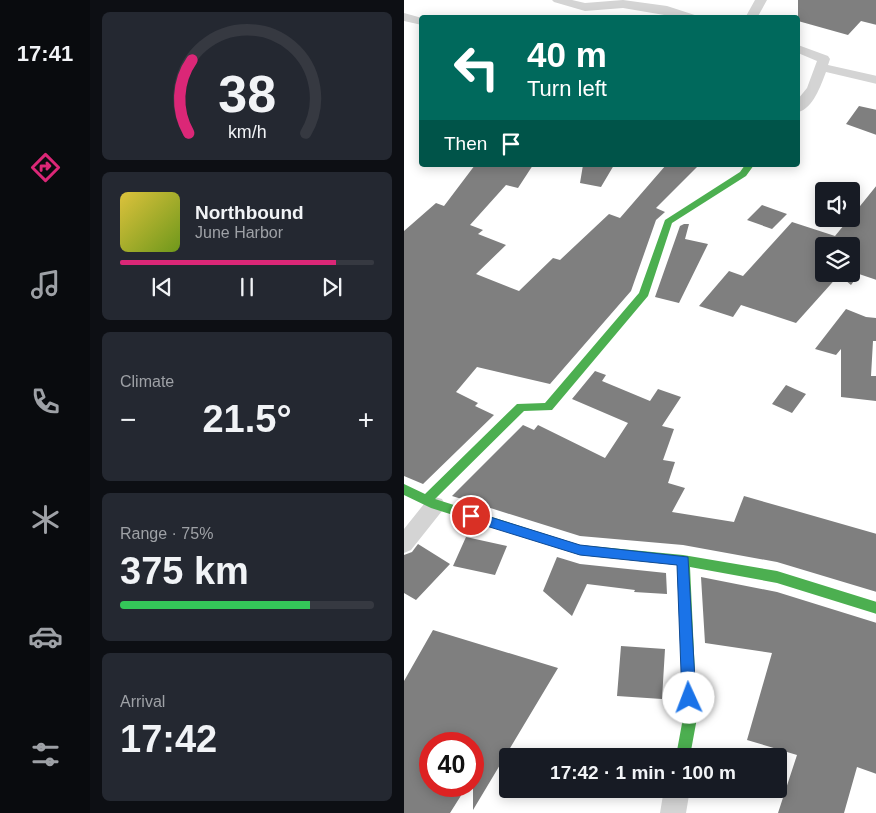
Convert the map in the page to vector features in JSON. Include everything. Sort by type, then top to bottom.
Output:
[{"type":"street","points":[[558,0],[585,7],[623,4],[667,10],[686,15]]},
{"type":"street","points":[[753,15],[761,0]]},
{"type":"street","points":[[404,17],[419,21]]},
{"type":"street","points":[[800,50],[824,59],[813,89],[800,105]]},
{"type":"street","points":[[822,67],[876,80]]},
{"type":"street","points":[[404,544],[431,502],[521,407],[548,407],[644,294],[668,222],[743,174],[748,167]]},
{"type":"street","points":[[404,489],[431,502],[580,550],[683,560],[777,577],[876,608]]},
{"type":"street","points":[[683,560],[690,718],[684,748]]},
{"type":"street","points":[[673,813],[676,798]]},
{"type":"building","points":[[798,0],[877,0],[877,25],[861,21],[848,35],[800,22],[800,15],[798,15]]},
{"type":"building","points":[[859,106],[877,110],[877,135],[846,124]]},
{"type":"building","points":[[473,167],[532,167],[518,188],[506,185],[470,225],[483,230],[478,234],[506,245],[476,274],[519,291],[553,258],[560,260],[609,214],[620,218],[664,167],[697,167],[656,208],[665,212],[656,220],[631,291],[550,384],[477,367],[456,392],[478,403],[475,406],[494,415],[423,484],[404,476],[404,231],[436,203],[444,206]]},
{"type":"building","points":[[583,167],[613,167],[601,187],[580,183]]},
{"type":"building","points":[[877,185],[877,280],[860,274],[860,237],[815,237],[815,282],[833,282],[796,323],[741,305],[733,317],[699,306],[729,271],[743,276],[792,222],[835,236],[842,227],[860,227],[860,206]]},
{"type":"building","points":[[762,205],[787,214],[772,229],[747,220]]},
{"type":"building","points":[[689,224],[685,239],[708,244],[679,303],[655,297],[680,226]]},
{"type":"building","points":[[846,309],[866,317],[877,318],[877,341],[873,341],[871,376],[877,376],[877,401],[841,397],[841,349],[836,355],[815,349]]},
{"type":"building","points":[[595,371],[606,375],[602,381],[650,401],[658,389],[681,397],[662,426],[674,429],[663,460],[675,462],[668,483],[685,488],[672,512],[734,522],[744,496],[877,534],[877,592],[777,562],[683,545],[580,536],[452,496],[523,425],[534,430],[538,425],[605,458],[628,423],[572,399]]},
{"type":"building","points":[[786,385],[806,394],[792,413],[772,404]]},
{"type":"building","points":[[466,537],[507,546],[495,575],[453,566]]},
{"type":"building","points":[[418,544],[450,564],[416,600],[404,593],[404,555],[412,552]]},
{"type":"building","points":[[557,557],[580,564],[666,573],[667,594],[634,592],[635,590],[587,584],[572,616],[543,591]]},
{"type":"building","points":[[701,577],[777,592],[877,623],[877,774],[857,767],[844,813],[778,813],[783,798],[787,798],[787,786],[797,755],[787,752],[787,748],[774,748],[747,740],[772,653],[705,643]]},
{"type":"building","points":[[433,630],[558,668],[510,748],[499,748],[499,767],[484,792],[484,732],[419,732],[419,797],[460,797],[450,813],[404,813],[404,681]]},
{"type":"building","points":[[621,646],[665,649],[662,699],[617,696]]},
{"type":"building","points":[[473,797],[481,797],[473,810]]},
{"type":"traffic: fast","points":[[427,500],[521,407],[548,407],[644,294],[668,222],[743,174],[748,167]]},
{"type":"traffic: fast","points":[[404,489],[435,505],[580,550],[683,560],[777,577],[877,608]]},
{"type":"traffic: fast","points":[[683,560],[690,718],[684,748]]},
{"type":"route","points":[[471,516],[580,550],[683,560],[689,698]]}]
